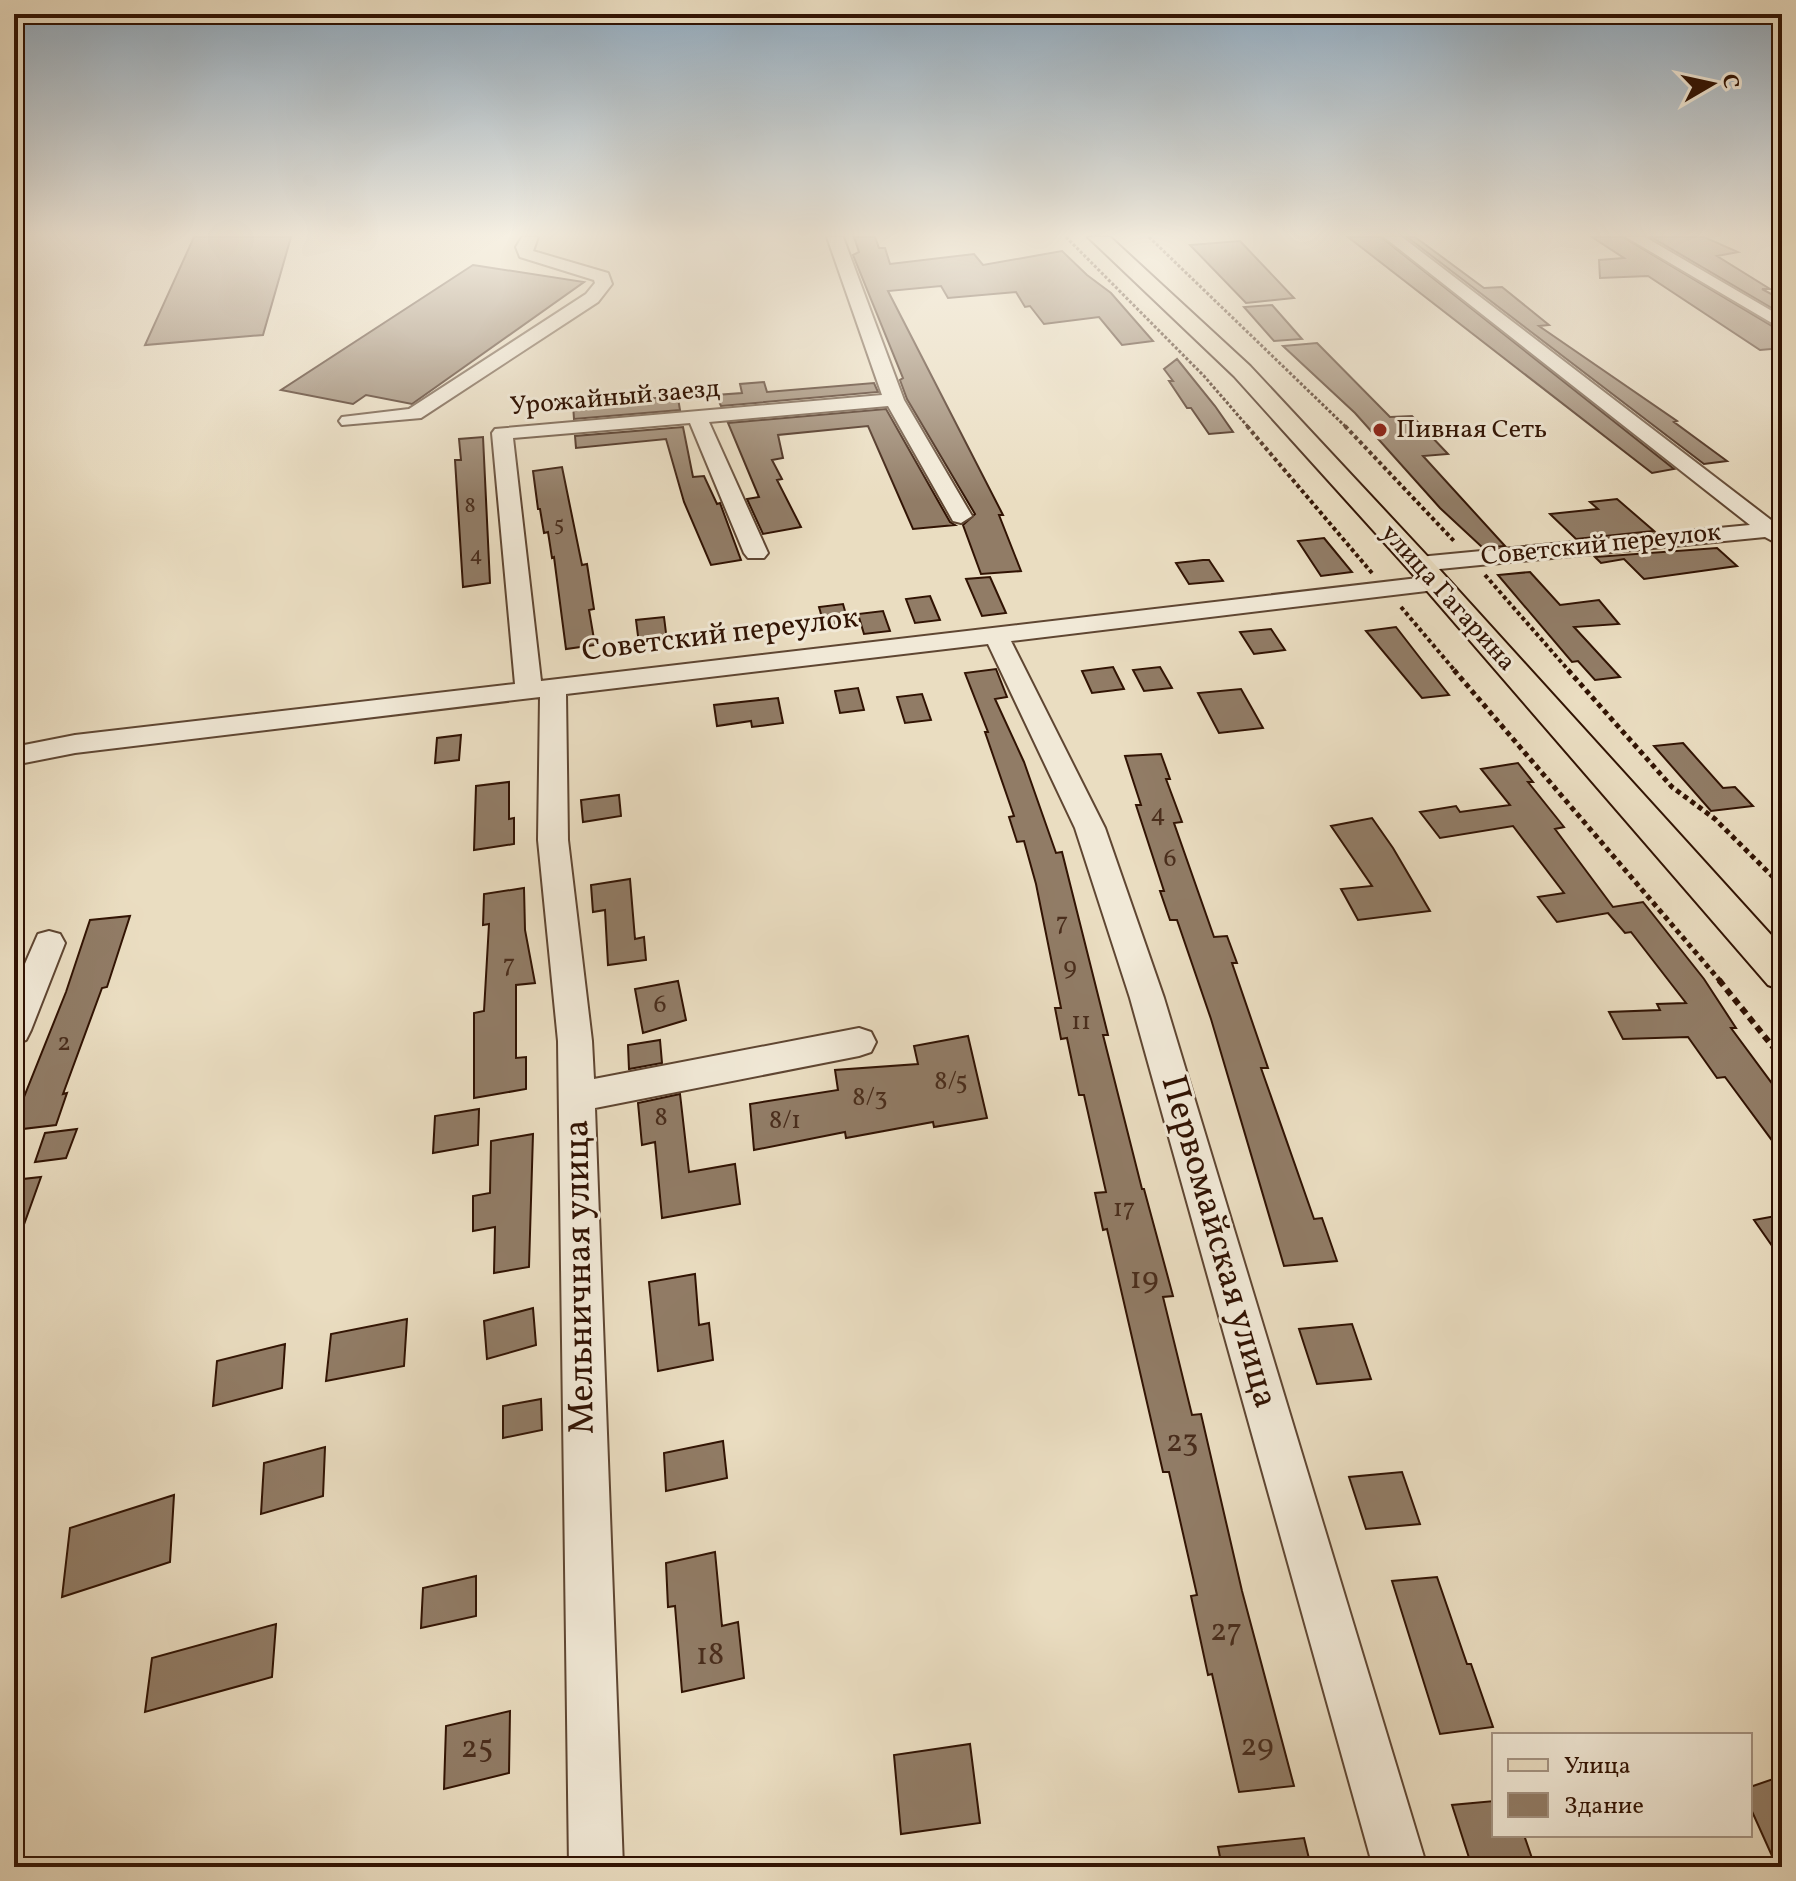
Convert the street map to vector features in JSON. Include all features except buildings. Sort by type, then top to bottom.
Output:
[{"type":"main road","name":"улица Гагарина","points":[[1192,325],[1242,371],[1427,574],[1782,974]]},
{"type":"street","points":[[349,421],[414,414],[551,325]]},
{"type":"street","points":[[867,325],[894,400],[961,516]]},
{"type":"street","points":[[1507,325],[1777,532]]},
{"type":"street","name":"Урожайный заезд","points":[[541,690],[502,433],[894,400]]},
{"type":"street","points":[[698,418],[719,473],[756,553]]},
{"type":"street","name":"Советский переулок","points":[[14,756],[75,744],[1385,589],[1427,574],[1777,532]]},
{"type":"street","name":"Первомайская улица","points":[[995,633],[1090,828],[1147,998],[1400,1867]]},
{"type":"street","name":"Мельничная улица","points":[[541,690],[553,840],[575,1041],[596,1867]]},
{"type":"street","points":[[14,1030],[49,943]]},
{"type":"street","points":[[576,1097],[859,1042]]},
{"type":"path","points":[[1153,325],[1204,376],[1375,576],[1360,577]]},
{"type":"path","points":[[1385,589],[1748,1013],[1782,1058]]},
{"type":"place","name":"Пивная Сеть","points":[[1380,430]]}]
